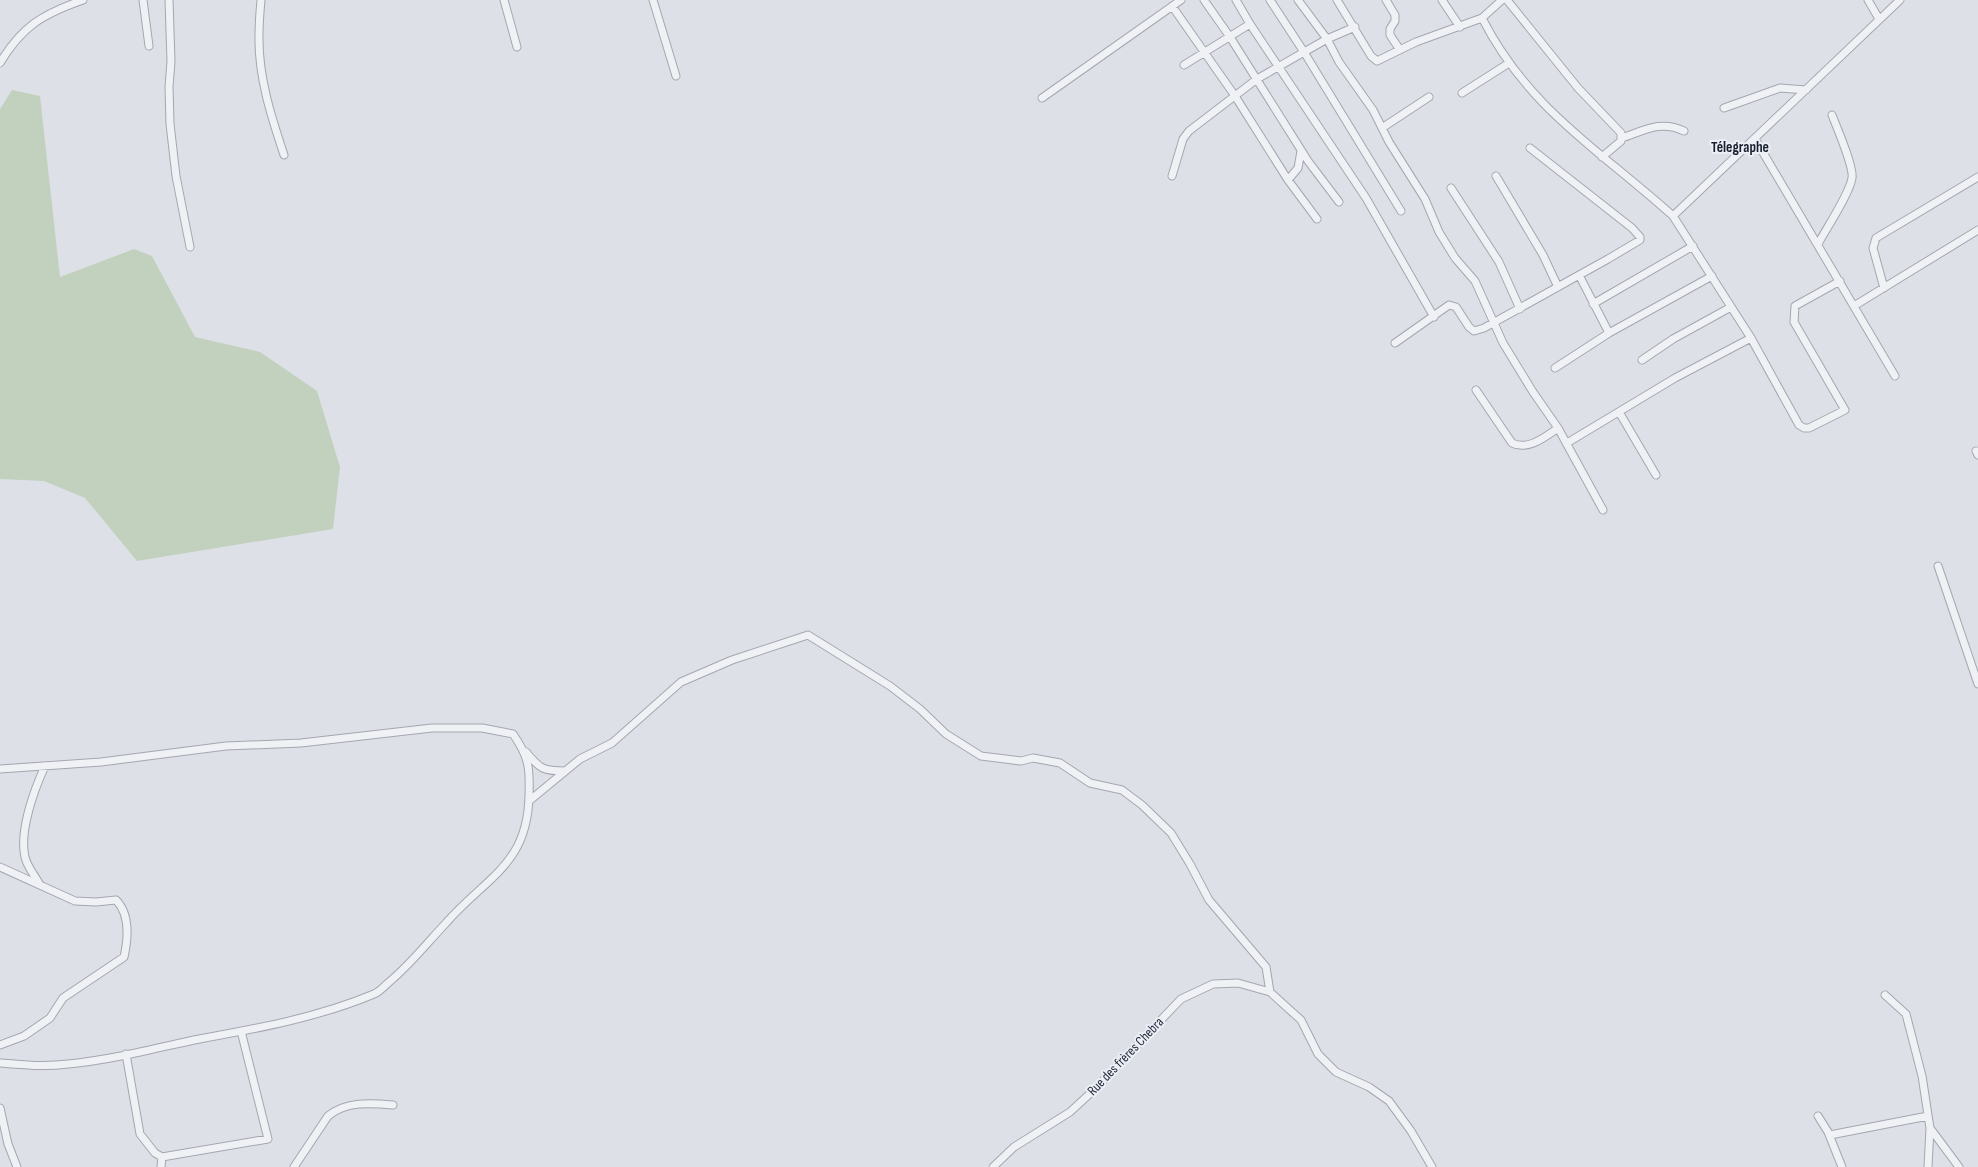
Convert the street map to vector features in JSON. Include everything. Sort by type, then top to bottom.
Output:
[{"type":"street","points":[[0,63],[18,36],[36,21],[58,8],[83,0]]},
{"type":"street","points":[[143,0],[149,46]]},
{"type":"street","points":[[169,0],[170,124],[176,176],[190,247]]},
{"type":"street","points":[[261,0],[258,36],[263,79],[267,99],[284,154]]},
{"type":"street","points":[[504,0],[517,47]]},
{"type":"street","points":[[653,0],[676,76]]},
{"type":"street","points":[[1042,98],[1181,0]]},
{"type":"street","points":[[1204,0],[1257,79],[1301,151],[1338,202]]},
{"type":"street","points":[[1236,0],[1366,198],[1434,317]]},
{"type":"street","points":[[1270,0],[1401,211]]},
{"type":"street","points":[[1298,0],[1327,39],[1338,62],[1367,101],[1402,163],[1426,199],[1439,232],[1455,258],[1474,280],[1504,343],[1533,392],[1567,443],[1603,510]]},
{"type":"street","points":[[1337,0],[1374,60],[1381,60],[1416,42],[1482,18],[1502,0]]},
{"type":"street","points":[[1386,0],[1395,21],[1390,30],[1390,35],[1400,50]]},
{"type":"street","points":[[1442,0],[1460,26]]},
{"type":"street","points":[[1507,0],[1578,88],[1618,130],[1622,138]]},
{"type":"street","points":[[1868,0],[1879,19]]},
{"type":"street","points":[[1673,216],[1900,0]]},
{"type":"street","points":[[1172,6],[1235,96],[1288,180],[1317,219]]},
{"type":"street","points":[[1482,18],[1509,63],[1543,104],[1574,134],[1673,216],[1751,338],[1799,425],[1804,428],[1809,428],[1845,410],[1794,322],[1795,306],[1840,281]]},
{"type":"street","points":[[1184,65],[1250,24]]},
{"type":"street","points":[[1172,176],[1183,139],[1189,131],[1257,79],[1327,39],[1354,27]]},
{"type":"street","points":[[1462,93],[1509,63]]},
{"type":"street","points":[[1724,108],[1780,88],[1806,90]]},
{"type":"street","points":[[1382,128],[1429,96]]},
{"type":"street","points":[[1818,244],[1842,201],[1852,178],[1850,166],[1832,115]]},
{"type":"street","points":[[1602,157],[1622,138],[1662,125],[1673,126],[1684,132]]},
{"type":"street","points":[[1754,139],[1895,376]]},
{"type":"street","points":[[1395,343],[1449,305],[1453,305],[1469,328],[1474,330],[1494,323],[1640,240],[1640,237],[1593,196],[1530,148]]},
{"type":"street","points":[[1288,180],[1298,168],[1301,151]]},
{"type":"street","points":[[1496,176],[1543,254],[1558,287]]},
{"type":"street","points":[[1884,288],[1873,248],[1876,238],[1978,177]]},
{"type":"street","points":[[1451,188],[1499,262],[1520,308]]},
{"type":"street","points":[[1854,306],[1978,230]]},
{"type":"street","points":[[1593,304],[1693,246]]},
{"type":"street","points":[[1579,275],[1609,333]]},
{"type":"street","points":[[1555,368],[1609,333],[1712,276]]},
{"type":"street","points":[[1642,360],[1673,339],[1731,307]]},
{"type":"street","points":[[1567,443],[1675,378],[1751,338]]},
{"type":"street","points":[[1476,390],[1512,443],[1516,445],[1532,444],[1558,428]]},
{"type":"street","points":[[1619,412],[1656,475]]},
{"type":"street","points":[[1938,566],[1978,684]]},
{"type":"street","points":[[529,801],[580,759],[612,743],[681,682],[732,660],[808,635],[890,686],[920,709],[946,734],[981,756],[1021,761],[1034,758],[1060,763],[1090,783],[1122,790],[1142,805],[1171,833],[1209,900],[1266,967],[1270,992],[1301,1020],[1318,1054],[1336,1072],[1369,1086],[1389,1101],[1411,1132],[1432,1167]]},
{"type":"street","points":[[0,769],[101,762],[226,746],[300,743],[432,728],[482,728],[514,734],[535,763],[546,771],[565,771]]},
{"type":"street","points":[[0,1063],[30,1066],[68,1064],[126,1054],[241,1031],[339,1008],[376,993],[406,968],[456,911],[495,877],[516,852],[529,813],[530,774],[524,750]]},
{"type":"street","points":[[41,886],[25,859],[24,844],[30,804],[45,766]]},
{"type":"street","points":[[0,867],[75,901],[96,902],[116,900],[122,906],[128,939],[124,957],[63,998],[50,1018],[24,1036],[0,1046]]},
{"type":"street","name":"Rue des frères Chebra","points":[[993,1167],[1014,1148],[1070,1112],[1095,1089],[1181,999],[1213,984],[1238,983],[1270,992]]},
{"type":"street","points":[[1885,995],[1906,1014],[1922,1076],[1930,1128],[1928,1167]]},
{"type":"street","points":[[126,1054],[140,1134],[155,1153],[162,1157],[268,1139],[241,1031]]},
{"type":"street","points":[[294,1167],[328,1116],[335,1110],[347,1106],[375,1103],[393,1104]]},
{"type":"street","points":[[0,1108],[8,1144],[17,1167]]},
{"type":"street","points":[[1818,1116],[1830,1135],[1842,1167]]},
{"type":"street","points":[[1830,1135],[1928,1116]]},
{"type":"street","points":[[1930,1128],[1959,1167]]},
{"type":"street","points":[[161,1167],[162,1157]]},
{"type":"green space","points":[[12,90],[40,96],[60,277],[134,249],[152,256],[195,337],[260,352],[317,391],[340,467],[333,529],[137,561],[85,498],[44,481],[0,479],[0,109]]},
{"type":"district","name":"Télegraphe","points":[[1740,147]]}]
